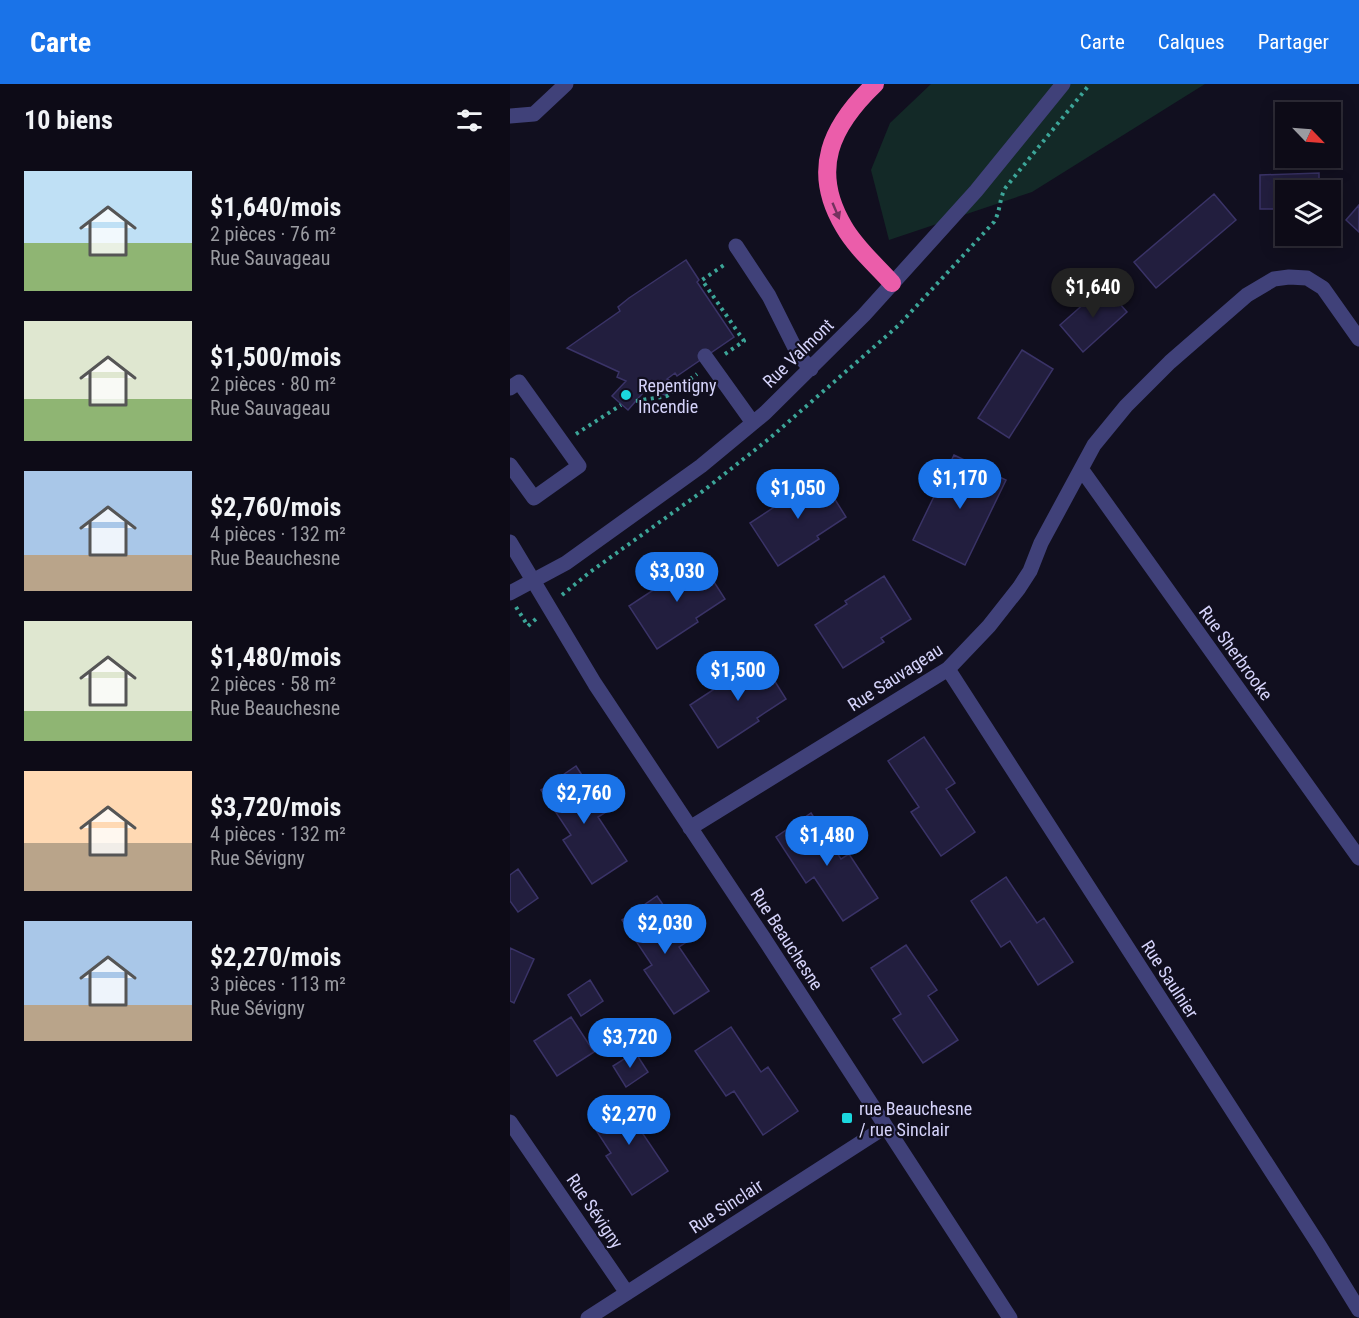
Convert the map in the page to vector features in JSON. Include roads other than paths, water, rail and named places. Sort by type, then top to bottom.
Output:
[{"type":"highway","points":[[875,84],[851,109],[840,125],[832,142],[828,179],[833,205],[845,229],[892,283]]},
{"type":"street","points":[[510,116],[534,114],[566,84]]},
{"type":"street","name":"Rue Valmont","points":[[510,593],[562,566],[709,460],[753,423],[864,315],[976,191],[1063,84]]},
{"type":"street","points":[[736,246],[769,296],[799,356],[811,369]]},
{"type":"street","name":"Rue Sauvageau","points":[[690,828],[948,669],[989,626],[1019,588],[1030,571],[1041,543],[1094,445],[1126,406],[1170,362],[1247,295],[1274,279],[1307,278],[1323,288],[1359,339]]},
{"type":"street","points":[[708,360],[753,423]]},
{"type":"street","points":[[510,388],[519,382],[579,466],[534,498],[510,465]]},
{"type":"street","name":"Rue Sherbrooke","points":[[1082,470],[1359,858]]},
{"type":"street","name":"Rue Beauchesne","points":[[510,542],[594,684],[763,937],[1010,1318]]},
{"type":"street","name":"Rue Saulnier","points":[[948,669],[1359,1310]]},
{"type":"street","name":"Rue Sévigny","points":[[510,1122],[627,1293]]},
{"type":"street","name":"Rue Sinclair","points":[[588,1318],[885,1127]]},
{"type":"place","name":"Repentigny Incendie","points":[[626,395]]},
{"type":"place","name":"rue Beauchesne / rue Sinclair","points":[[847,1118]]}]
